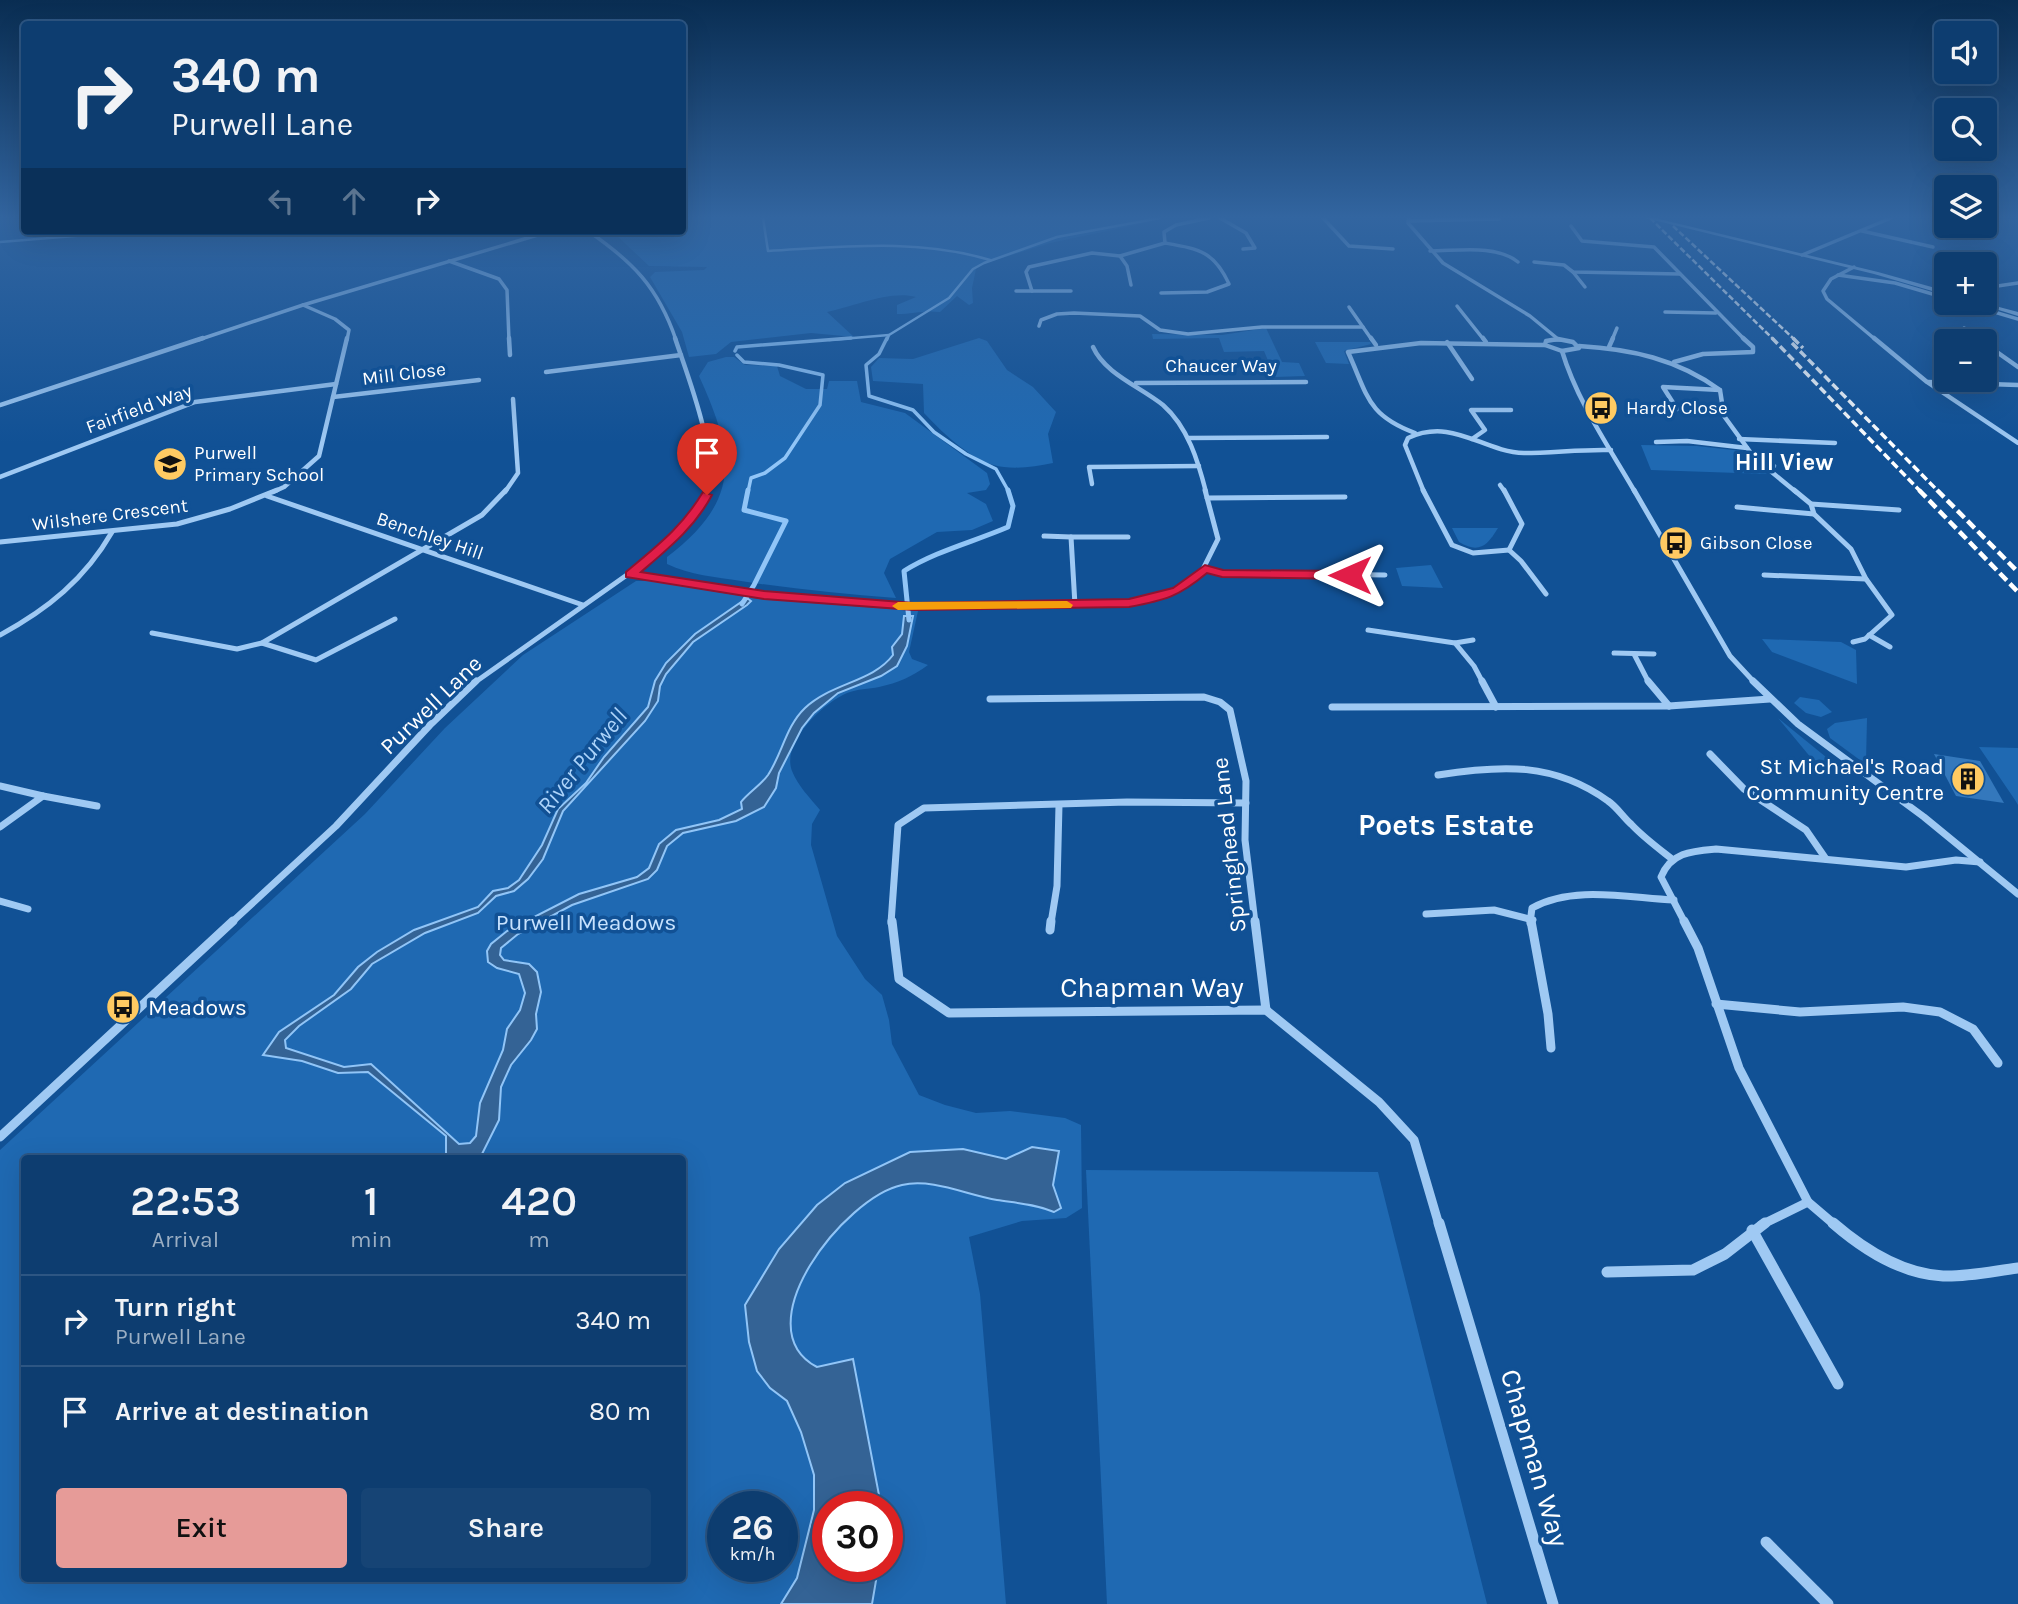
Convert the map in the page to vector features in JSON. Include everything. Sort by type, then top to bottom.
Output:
[{"type":"street","points":[[0,405],[343,293]]},
{"type":"street","points":[[507,293],[510,355]]},
{"type":"street","name":"Purwell Lane","points":[[0,1137],[336,826],[430,725],[480,677],[631,574],[658,553],[697,513],[711,480],[705,438],[668,317],[653,293]]},
{"type":"street","points":[[1161,293],[1168,293]]},
{"type":"street","points":[[1489,293],[1530,316],[1558,339],[1579,346],[1609,347],[1674,362],[1693,370],[1720,390],[1724,416],[1756,460],[1772,464],[1773,468],[1768,468],[1811,503],[1899,510]]},
{"type":"street","points":[[1674,362],[1703,354],[1753,352],[1753,347],[1697,293]]},
{"type":"street","points":[[1826,293],[1826,299],[1927,382],[2018,443]]},
{"type":"street","name":"Wilshere Crescent","points":[[0,542],[112,532],[188,521],[267,496],[284,487],[319,456],[349,330],[335,319],[303,305]]},
{"type":"street","points":[[1457,306],[1486,342]]},
{"type":"street","points":[[1349,307],[1376,345]]},
{"type":"street","points":[[1997,309],[2018,317]]},
{"type":"street","points":[[1665,312],[1716,313]]},
{"type":"street","points":[[1997,312],[2018,317]]},
{"type":"street","points":[[1039,326],[1041,320],[1058,314],[1090,313],[1140,316],[1160,330],[1188,334],[1262,327],[1363,327]]},
{"type":"street","points":[[1609,347],[1617,328]]},
{"type":"street","points":[[1545,345],[1546,341],[1558,339]]},
{"type":"street","points":[[1579,346],[1576,350],[1562,351],[1545,345],[1447,342],[1376,345],[1348,352],[1375,411],[1391,424],[1415,433],[1439,431],[1521,453],[1572,449],[1611,450]]},
{"type":"street","points":[[1447,342],[1472,379]]},
{"type":"street","name":"Chaucer Way","points":[[631,574],[764,595],[914,607],[1129,603],[1178,591],[1205,568],[1219,543],[1217,526],[1199,466],[1188,438],[1167,408],[1100,360],[1093,347]]},
{"type":"street","points":[[1562,351],[1574,382],[1611,450],[1730,656],[1770,699],[2018,894]]},
{"type":"street","points":[[1997,352],[2018,367]]},
{"type":"street","points":[[546,372],[681,355]]},
{"type":"street","name":"Mill Close","points":[[333,397],[479,380]]},
{"type":"street","name":"Chaucer Way","points":[[1135,383],[1306,382]]},
{"type":"street","points":[[1927,382],[2018,385]]},
{"type":"street","name":"Fairfield Way","points":[[0,477],[195,402],[336,384]]},
{"type":"street","points":[[1676,409],[1663,387],[1720,390]]},
{"type":"street","points":[[152,634],[237,649],[262,643],[482,515],[511,484],[517,473],[519,457],[513,399]]},
{"type":"street","points":[[1472,439],[1485,430],[1471,410],[1511,410]]},
{"type":"street","points":[[1415,433],[1405,444],[1449,541],[1458,548],[1473,553],[1509,550],[1521,561],[1546,594]]},
{"type":"street","points":[[1188,438],[1326,437]]},
{"type":"street","points":[[1739,439],[1835,443]]},
{"type":"street","points":[[1656,442],[1687,441],[1748,448]]},
{"type":"street","points":[[1092,484],[1089,467],[1199,466]]},
{"type":"street","points":[[1500,485],[1510,498],[1522,524],[1509,550]]},
{"type":"street","name":"Benchley Hill","points":[[267,496],[583,605]]},
{"type":"street","points":[[1207,498],[1345,497]]},
{"type":"street","points":[[1811,503],[1814,514],[1851,549],[1866,579],[1892,615],[1869,635],[1853,642]]},
{"type":"street","points":[[1737,507],[1814,514]]},
{"type":"street","points":[[0,635],[46,608],[79,582],[100,555],[112,532]]},
{"type":"street","points":[[1044,536],[1128,537]]},
{"type":"street","points":[[1071,537],[1075,605]]},
{"type":"street","points":[[1205,568],[1222,573],[1385,575]]},
{"type":"street","points":[[1764,575],[1866,579]]},
{"type":"street","points":[[262,643],[316,660],[395,619]]},
{"type":"street","points":[[1368,630],[1455,643],[1473,640]]},
{"type":"street","points":[[1869,635],[1890,647]]},
{"type":"street","points":[[1455,643],[1474,666],[1496,707]]},
{"type":"street","points":[[1614,653],[1654,654]]},
{"type":"street","points":[[1634,654],[1649,682],[1669,706]]},
{"type":"street","name":"Springhead Lane","points":[[990,699],[1204,697],[1220,702],[1230,710],[1246,781],[1245,840],[1266,1010]]},
{"type":"street","points":[[1332,707],[1669,706],[1770,699]]},
{"type":"street","points":[[1710,754],[1744,789],[1806,830],[1826,859]]},
{"type":"street","points":[[1438,775],[1490,767],[1517,767],[1580,783],[1611,803],[1631,825],[1672,859]]},
{"type":"street","points":[[0,786],[97,806]]},
{"type":"street","points":[[0,827],[43,796]]},
{"type":"street","points":[[1050,930],[1057,886],[1059,805],[1127,802],[1246,803]]},
{"type":"street","name":"Chapman Way","points":[[1059,805],[924,807],[898,825],[891,930],[900,979],[949,1013],[1266,1010],[1379,1102],[1415,1140],[1553,1604]]},
{"type":"street","points":[[1980,862],[1956,860],[1932,866],[1906,867],[1716,849],[1686,852],[1672,859],[1664,868],[1661,877],[1698,948],[1738,1068],[1808,1202],[1860,1245],[1915,1272],[1944,1276],[2018,1268]]},
{"type":"street","points":[[1551,1048],[1548,1014],[1530,926],[1533,920],[1532,908],[1539,902],[1552,898],[1674,900]]},
{"type":"street","points":[[0,901],[28,908]]},
{"type":"street","points":[[1426,914],[1494,909],[1533,920]]},
{"type":"street","points":[[1716,1004],[1800,1012],[1898,1007],[1926,1009],[1944,1013],[1972,1028],[1998,1063]]},
{"type":"street","points":[[1607,1272],[1693,1270],[1725,1254],[1752,1230],[1808,1202]]},
{"type":"street","points":[[1752,1230],[1838,1384]]},
{"type":"street","points":[[1766,1542],[1828,1604]]},
{"type":"green space","points":[[659,293],[972,293],[973,303],[969,305],[957,296],[940,312],[897,314],[897,305],[916,297],[905,295],[883,297],[827,312],[854,337],[811,333],[731,342],[716,354],[689,357],[682,332]]},
{"type":"green space","points":[[1266,328],[1282,362],[1299,363],[1305,376],[1275,377],[1264,351],[1224,352],[1219,338],[1153,339],[1152,334],[1222,335]]},
{"type":"green space","points":[[979,338],[987,341],[1007,370],[1033,387],[1056,412],[1048,434],[1053,463],[1010,468],[982,460],[950,439],[924,413],[923,384],[873,381],[871,367],[879,358],[913,359]]},
{"type":"green space","points":[[1315,342],[1371,344],[1344,351],[1349,364],[1326,363]]},
{"type":"green space","points":[[734,357],[745,365],[777,366],[780,376],[806,389],[827,389],[829,381],[857,381],[861,402],[905,413],[987,473],[990,484],[986,490],[967,493],[986,504],[993,521],[972,530],[937,532],[890,559],[884,573],[896,598],[760,584],[694,573],[667,564],[667,557],[709,516],[720,496],[725,475],[720,430],[699,376],[708,362]]},
{"type":"green space","points":[[1641,445],[1697,446],[1742,451],[1748,465],[1767,474],[1651,470]]},
{"type":"green space","points":[[1452,528],[1498,528],[1486,544],[1477,548],[1459,542]]},
{"type":"green space","points":[[1431,565],[1443,588],[1402,586],[1396,568]]},
{"type":"green space","name":"Purwell Meadows","points":[[636,581],[651,581],[759,599],[918,611],[909,652],[912,659],[928,665],[899,681],[837,698],[806,725],[798,737],[790,760],[792,771],[804,792],[820,810],[812,824],[811,845],[837,936],[865,979],[882,995],[892,1044],[919,1095],[976,1113],[1010,1111],[1065,1118],[1081,1125],[1082,1208],[1066,1218],[1022,1221],[969,1237],[980,1294],[1006,1604],[0,1604],[0,1150],[365,814],[445,728],[523,655]]},
{"type":"green space","points":[[1762,639],[1841,642],[1856,650],[1857,684],[1772,652]]},
{"type":"green space","points":[[1800,697],[1819,700],[1832,712],[1821,717],[1806,713],[1794,703]]},
{"type":"green space","points":[[1778,718],[1842,770],[1812,759]]},
{"type":"green space","points":[[1867,718],[1864,763],[1830,738],[1827,729],[1835,723]]},
{"type":"green space","points":[[1979,747],[2018,748],[2018,805],[2015,800]]},
{"type":"green space","points":[[1086,1170],[1378,1172],[1487,1604],[1107,1604]]},
{"type":"shaded area","points":[[747,598],[751,601],[693,642],[666,674],[660,686],[658,701],[645,721],[563,811],[543,859],[528,879],[514,891],[496,896],[478,913],[425,933],[372,964],[351,989],[299,1026],[285,1040],[286,1048],[344,1067],[371,1064],[459,1144],[470,1143],[476,1136],[480,1103],[503,1050],[507,1029],[520,1010],[525,993],[519,974],[497,968],[488,962],[487,951],[491,944],[507,931],[579,894],[637,877],[649,868],[659,844],[676,830],[719,820],[742,809],[741,802],[768,775],[789,732],[805,708],[827,693],[885,664],[893,655],[892,647],[902,634],[904,616],[913,616],[907,646],[897,666],[881,676],[838,693],[814,713],[802,728],[779,773],[776,788],[764,807],[736,821],[683,833],[667,846],[657,870],[648,879],[572,905],[518,934],[501,948],[500,955],[504,960],[529,964],[537,972],[541,992],[536,1014],[537,1029],[511,1065],[501,1087],[499,1120],[482,1155],[446,1155],[446,1136],[368,1072],[338,1073],[302,1061],[263,1055],[279,1032],[334,995],[358,967],[377,952],[414,930],[478,907],[493,891],[508,888],[519,880],[542,845],[558,809],[586,783],[604,757],[648,707],[655,681],[666,663],[695,634]]},
{"type":"shaded area","points":[[1032,1147],[1059,1151],[1053,1185],[1061,1208],[1054,1212],[937,1185],[902,1185],[879,1195],[854,1213],[830,1237],[810,1266],[796,1295],[791,1323],[797,1348],[817,1367],[853,1359],[878,1491],[814,1491],[814,1475],[801,1432],[787,1401],[770,1388],[757,1371],[749,1342],[745,1305],[779,1249],[817,1205],[845,1183],[910,1152],[963,1149],[1006,1159]]},
{"type":"shaded area","points":[[812,1518],[812,1582],[876,1582],[872,1604],[781,1604],[795,1582],[798,1582]]},
{"type":"building","name":"St Michael's Road Community Centre","points":[[1934,754],[1980,761],[2004,803],[1956,796]]},
{"type":"waterway","name":"River Purwell","points":[[889,335],[953,293]]},
{"type":"waterway","name":"River Purwell","points":[[829,340],[889,335]]},
{"type":"waterway","name":"River Purwell","points":[[887,340],[889,335]]},
{"type":"waterway","name":"River Purwell","points":[[735,351],[737,347],[851,338]]},
{"type":"waterway","name":"River Purwell","points":[[887,338],[879,354],[866,365],[869,396],[913,410],[934,432],[966,454],[996,469],[1008,491]]},
{"type":"waterway","name":"River Purwell","points":[[737,355],[744,362],[779,365],[823,375],[820,405],[785,458],[765,473],[751,478],[748,492]]},
{"type":"waterway","name":"River Purwell","points":[[742,604],[786,521],[744,510],[748,490]]},
{"type":"waterway","name":"River Purwell","points":[[909,620],[904,571],[942,552],[1008,527],[1013,506],[1008,491]]},
{"type":"railway","points":[[1726,293],[1773,339]]},
{"type":"railway","points":[[1745,293],[1795,340]]},
{"type":"railway","points":[[1773,339],[1921,492]]},
{"type":"railway","points":[[1795,340],[1803,348]]},
{"type":"railway","points":[[1792,343],[1939,492]]},
{"type":"railway","points":[[1919,490],[2018,592]]},
{"type":"railway","points":[[1937,490],[2018,572]]},
{"type":"slow traffic","points":[[898,606],[1067,605]]},
{"type":"place","name":"Hardy Close","points":[[1601,408]]},
{"type":"place","name":"Purwell Primary School","points":[[170,464]]},
{"type":"place","name":"Gibson Close","points":[[1676,543]]},
{"type":"place","name":"St Michael's Road Community Centre","points":[[1968,779]]},
{"type":"place","name":"Meadows","points":[[123,1007]]},
{"type":"district","name":"Hill View","points":[[1784,462]]},
{"type":"district","name":"Poets Estate","points":[[1446,825]]},
{"type":"route","points":[[707,495],[697,513],[680,533],[631,574],[764,595],[914,607],[1129,603],[1178,591],[1205,568],[1222,573],[1350,575]]}]
